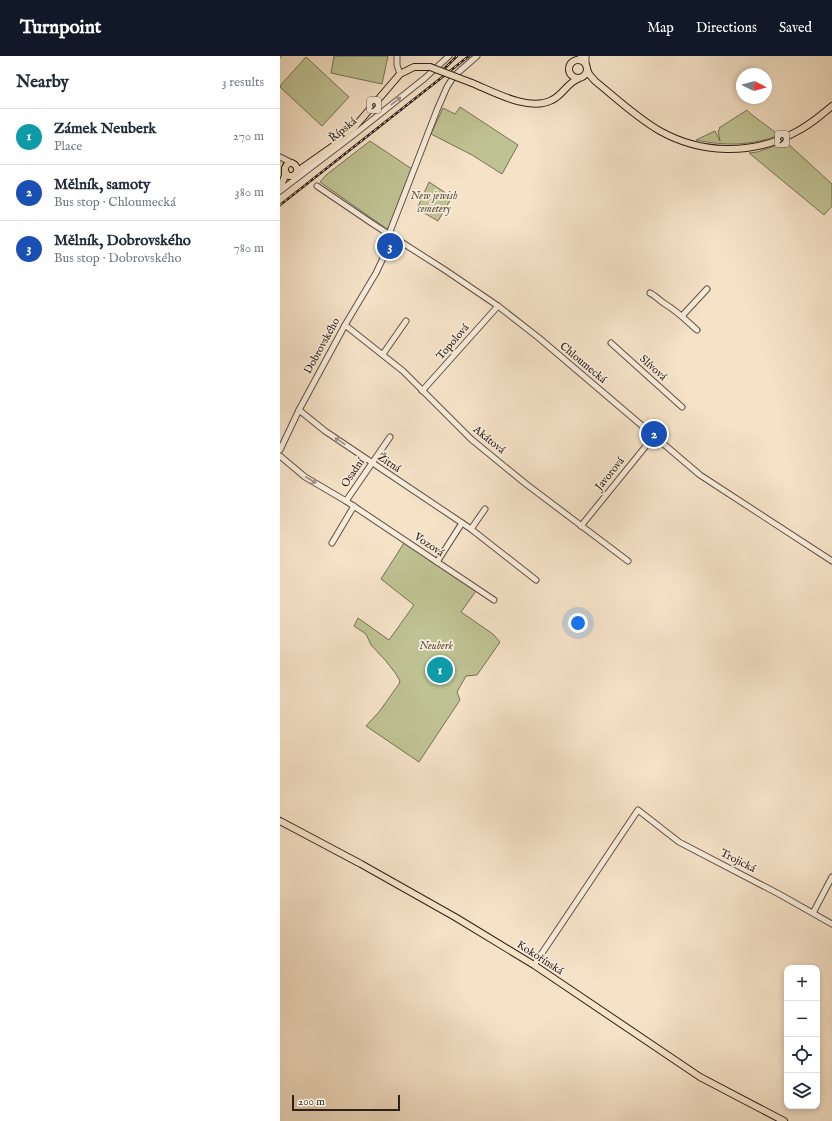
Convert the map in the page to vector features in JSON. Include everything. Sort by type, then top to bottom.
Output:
[{"type":"main road","name":"9","points":[[576,60],[581,61],[595,81],[639,117],[661,132],[683,142],[713,148],[745,148],[776,141],[805,127],[832,106]]},
{"type":"main road","points":[[567,87],[569,65],[576,60]]},
{"type":"main road","name":"9","points":[[400,74],[414,67],[430,67],[519,101],[535,104],[554,99],[573,81],[585,74],[586,67]]},
{"type":"main road","name":"Řípská","points":[[294,174],[347,135],[362,121],[388,86],[400,74]]},
{"type":"main road","name":"9","points":[[569,74],[572,77],[595,81]]},
{"type":"main road","name":"Řípská","points":[[294,164],[316,159]]},
{"type":"main road","name":"9","points":[[280,188],[287,165],[294,164]]},
{"type":"main road","points":[[285,170],[288,176],[294,174],[298,169],[294,164]]},
{"type":"main road","name":"9","points":[[280,188],[294,174]]},
{"type":"main road","name":"Kokořínská","points":[[280,822],[361,864],[455,917],[534,965],[700,1077],[784,1121]]},
{"type":"street","points":[[397,56],[397,65],[400,74]]},
{"type":"street","name":"Řípská","points":[[280,191],[340,146],[425,78],[449,56]]},
{"type":"street","name":"Dobrovského","points":[[280,450],[298,410],[345,325],[376,273],[385,252],[389,234],[437,110],[451,80],[477,56]]},
{"type":"street","points":[[576,60],[585,56],[586,67]]},
{"type":"street","points":[[347,135],[366,124]]},
{"type":"street","points":[[280,157],[294,164]]},
{"type":"street","points":[[280,157],[285,170]]},
{"type":"street","name":"Chloumecká","points":[[317,186],[498,306],[539,338],[700,475],[832,560]]},
{"type":"street","name":"Dobrovského","points":[[385,252],[399,241]]},
{"type":"street","points":[[682,316],[707,290]]},
{"type":"street","points":[[650,293],[671,307],[697,330]]},
{"type":"street","name":"Topolová","points":[[422,391],[498,306]]},
{"type":"street","points":[[383,354],[406,321]]},
{"type":"street","name":"Akátová","points":[[345,325],[403,371],[471,439],[526,484],[628,562]]},
{"type":"street","name":"Slívová","points":[[611,343],[682,407]]},
{"type":"street","name":"Žitná","points":[[298,410],[325,431],[462,523],[536,580]]},
{"type":"street","name":"Javorová","points":[[581,526],[654,436]]},
{"type":"street","name":"Osadní","points":[[346,501],[390,437]]},
{"type":"street","name":"Vozová","points":[[280,456],[305,477],[354,506],[494,600]]},
{"type":"street","points":[[332,543],[354,506]]},
{"type":"street","points":[[470,529],[485,509]]},
{"type":"street","points":[[437,562],[462,523]]},
{"type":"street","name":"Trojická","points":[[534,965],[638,810],[679,842],[779,894],[832,924]]},
{"type":"street","points":[[813,913],[832,877]]},
{"type":"green space","points":[[334,56],[388,56],[382,84],[331,73]]},
{"type":"green space","points":[[306,57],[349,97],[322,126],[280,87]]},
{"type":"green space","points":[[460,107],[518,145],[502,174],[472,155],[431,134],[443,108],[455,114]]},
{"type":"green space","points":[[747,110],[779,135],[769,139],[738,144],[696,140],[715,131],[720,141],[718,131],[720,130],[719,128]]},
{"type":"green space","points":[[370,141],[412,169],[387,229],[320,182],[326,175]]},
{"type":"green space","points":[[786,142],[832,184],[832,206],[824,215],[749,153],[757,152]]},
{"type":"green space","name":"New jewish cemetery","points":[[429,182],[452,197],[438,221],[417,209]]},
{"type":"green space","name":"Neuberk","points":[[404,543],[476,591],[461,612],[493,634],[500,642],[477,675],[466,676],[457,692],[460,700],[419,762],[366,726],[379,712],[400,681],[386,661],[371,645],[366,634],[354,626],[358,618],[389,640],[414,605],[381,579]]},
{"type":"railway","points":[[443,70],[457,56]]},
{"type":"railway","points":[[280,205],[469,56]]},
{"type":"place","name":"Mělník, Dobrovského","points":[[390,246]]},
{"type":"place","name":"Mělník, samoty","points":[[654,434]]},
{"type":"place","name":"Zámek Neuberk","points":[[440,670]]}]
